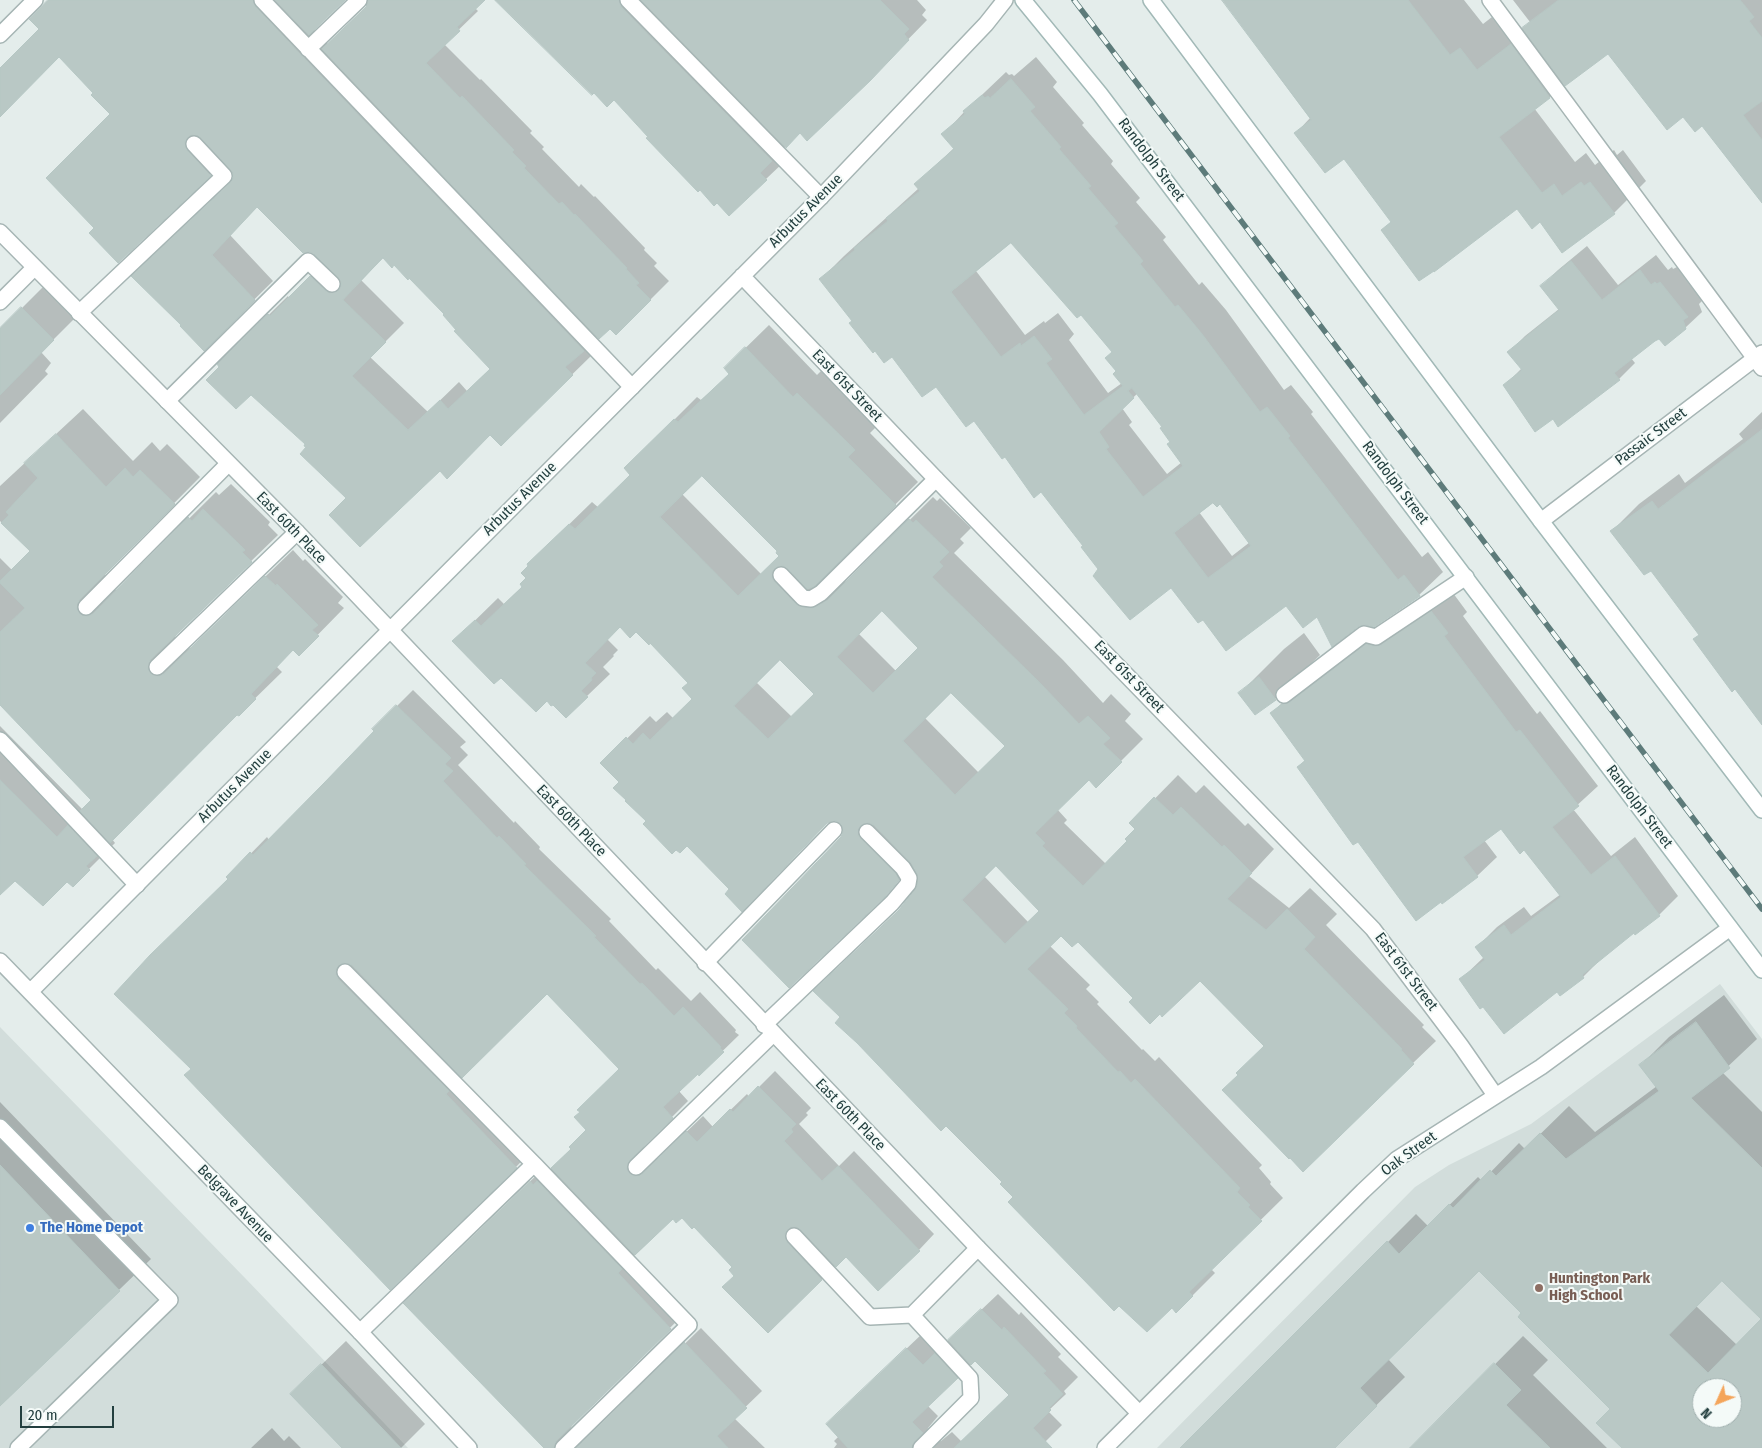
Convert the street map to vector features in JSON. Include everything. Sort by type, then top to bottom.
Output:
[{"type":"street","points":[[0,35],[34,0]]},
{"type":"street","points":[[262,0],[632,387]]},
{"type":"street","points":[[308,49],[359,0]]},
{"type":"street","points":[[628,0],[821,197]]},
{"type":"street","name":"Arbutus Avenue","points":[[30,992],[821,197],[986,24],[1005,0]]},
{"type":"street","name":"Randolph Street","points":[[1023,0],[1100,94],[1762,970]]},
{"type":"street","points":[[1151,0],[1541,521],[1762,810]]},
{"type":"street","points":[[1490,0],[1760,360]]},
{"type":"street","points":[[80,313],[224,176],[194,144]]},
{"type":"street","name":"East 60th Place","points":[[0,232],[297,532],[705,963],[1139,1413]]},
{"type":"street","points":[[167,401],[308,261],[332,284]]},
{"type":"street","points":[[0,302],[34,268]]},
{"type":"street","name":"East 61st Street","points":[[742,276],[936,480],[1373,929],[1461,1046],[1495,1095]]},
{"type":"street","name":"Passaic Street","points":[[1541,521],[1760,360]]},
{"type":"street","points":[[86,607],[228,464]]},
{"type":"street","points":[[781,575],[803,598],[811,599],[821,593],[936,480]]},
{"type":"street","points":[[157,667],[297,532]]},
{"type":"street","points":[[1284,695],[1364,634],[1376,637],[1466,577]]},
{"type":"street","points":[[0,740],[137,885]]},
{"type":"street","points":[[705,963],[834,830]]},
{"type":"street","points":[[636,1167],[892,903],[908,884],[909,878],[903,868],[867,832]]},
{"type":"street","name":"Oak Street","points":[[1105,1448],[1397,1159],[1540,1067],[1730,928]]},
{"type":"street","name":"Belgrave Avenue","points":[[0,961],[360,1332],[469,1448]]},
{"type":"street","points":[[344,972],[534,1164],[689,1325],[563,1448]]},
{"type":"street","points":[[0,1127],[170,1300],[18,1448]]},
{"type":"street","points":[[360,1332],[534,1164]]},
{"type":"street","points":[[794,1236],[870,1316],[912,1315],[978,1248]]},
{"type":"street","points":[[912,1315],[970,1378],[971,1398],[921,1448]]},
{"type":"shaded area","name":"Huntington Park High School","points":[[1720,984],[1762,1039],[1762,1448],[1157,1448],[1415,1187],[1449,1165],[1531,1124]]},
{"type":"shaded area","points":[[0,1027],[246,1279],[408,1448],[0,1448]]},
{"type":"building","points":[[48,0],[253,0],[255,6],[301,55],[584,351],[565,367],[573,375],[501,446],[490,435],[447,479],[440,471],[360,547],[329,515],[346,498],[300,454],[306,447],[304,446],[305,444],[251,395],[236,409],[206,380],[219,367],[217,364],[268,314],[270,316],[310,276],[330,293],[339,290],[341,281],[314,254],[310,252],[303,253],[257,207],[212,255],[255,300],[204,351],[181,325],[131,276],[230,183],[233,173],[200,137],[192,135],[188,137],[185,142],[187,150],[211,176],[118,263],[89,233],[94,228],[46,178],[110,114],[59,57],[0,117],[0,68],[39,29],[29,19]],"holes":[[[383,258],[392,268],[394,265],[408,280],[409,278],[444,314],[456,330],[454,331],[490,369],[448,409],[440,400],[408,430],[352,376],[386,342],[343,300]]]},
{"type":"building","points":[[275,0],[345,0],[309,35]]},
{"type":"building","points":[[368,0],[485,0],[457,27],[460,31],[426,63],[460,98],[462,96],[514,150],[512,152],[526,166],[524,168],[559,204],[562,202],[575,214],[627,268],[639,283],[636,285],[651,300],[616,335],[610,329],[599,339],[322,49],[366,7]]},
{"type":"building","points":[[495,0],[619,0],[621,7],[772,161],[760,173],[767,180],[729,216],[717,203],[714,206],[700,190],[698,192],[646,138],[648,137],[614,100],[607,107],[594,93],[592,95]]},
{"type":"building","points":[[641,0],[880,0],[909,29],[904,34],[909,40],[870,81],[807,141],[800,133],[786,148]]},
{"type":"building","points":[[1222,0],[1408,0],[1450,55],[1460,48],[1477,70],[1511,44],[1550,98],[1499,137],[1542,193],[1554,184],[1562,196],[1581,182],[1584,186],[1590,182],[1615,214],[1562,253],[1540,222],[1532,229],[1517,209],[1434,272],[1419,281],[1381,230],[1391,222],[1344,159],[1325,173],[1294,133],[1311,120]]},
{"type":"building","points":[[1559,0],[1740,0],[1754,17],[1749,21],[1762,38],[1762,101],[1743,115],[1762,140],[1762,203],[1702,126],[1695,132],[1683,117],[1667,130],[1608,54],[1565,86],[1522,28]]},
{"type":"building","points":[[1011,79],[1035,107],[1030,111],[1061,147],[1059,149],[1091,186],[1088,188],[1118,223],[1114,226],[1143,261],[1140,264],[1175,307],[1178,305],[1202,334],[1260,412],[1267,407],[1290,436],[1288,438],[1398,580],[1404,575],[1420,596],[1374,627],[1359,626],[1332,647],[1317,617],[1303,628],[1286,606],[1226,651],[1203,620],[1198,623],[1171,588],[1130,620],[1093,576],[1098,569],[1081,547],[1083,546],[1041,492],[1034,498],[1005,457],[1002,459],[974,421],[966,427],[936,387],[922,397],[892,357],[884,363],[875,351],[873,353],[849,323],[852,321],[819,279],[888,221],[886,218],[920,191],[914,184],[954,149],[941,134],[965,114],[963,111],[982,95],[985,98],[988,96],[990,98]],"holes":[[[1011,243],[1077,318],[1081,315],[1112,352],[1105,358],[1116,371],[1113,374],[1123,386],[1084,415],[1046,363],[1052,359],[1034,336],[1021,346],[1020,343],[1001,357],[951,292]],[[1132,388],[1162,427],[1160,428],[1170,442],[1167,444],[1183,466],[1143,497],[1106,449],[1109,447],[1099,432],[1134,398],[1128,391]],[[1213,503],[1217,507],[1220,504],[1251,546],[1208,578],[1174,533]]]},
{"type":"building","points":[[1571,261],[1602,300],[1640,270],[1651,285],[1655,282],[1657,284],[1660,282],[1688,317],[1683,320],[1686,329],[1665,346],[1659,339],[1655,341],[1614,373],[1620,380],[1558,427],[1553,419],[1535,432],[1503,385],[1522,370],[1507,352],[1559,310],[1540,286]]},
{"type":"building","points":[[21,307],[54,340],[0,395],[0,328]]},
{"type":"building","points":[[745,347],[793,397],[797,393],[855,450],[848,457],[896,505],[815,586],[807,589],[788,569],[783,566],[775,568],[772,572],[774,581],[797,605],[810,608],[816,607],[828,600],[909,519],[913,523],[916,520],[949,552],[939,562],[943,566],[932,577],[1079,724],[1088,716],[1110,738],[1103,744],[1122,762],[1096,788],[1089,780],[1035,833],[1045,843],[1042,846],[1083,886],[1127,841],[1125,839],[1135,829],[1129,823],[1154,797],[1173,815],[1181,807],[1252,873],[1227,899],[1266,930],[1287,909],[1315,937],[1304,949],[1402,1049],[1414,1064],[1303,1172],[1222,1090],[1238,1075],[1236,1073],[1264,1046],[1200,981],[1162,1017],[1160,1014],[1150,1024],[1129,1002],[1133,998],[1078,942],[1072,947],[1061,936],[1027,969],[1068,1009],[1064,1013],[1118,1072],[1120,1071],[1131,1083],[1135,1079],[1240,1188],[1237,1192],[1262,1221],[1189,1292],[1193,1296],[1176,1313],[1172,1308],[1147,1332],[1119,1306],[1114,1311],[1008,1202],[1013,1197],[1000,1184],[1002,1182],[946,1126],[941,1131],[857,1043],[835,1023],[840,1017],[813,991],[899,910],[917,886],[917,874],[911,863],[874,825],[869,823],[861,825],[858,835],[896,874],[899,880],[885,897],[789,988],[742,940],[841,837],[843,832],[841,824],[836,821],[827,823],[742,912],[725,894],[729,889],[687,846],[680,853],[676,850],[672,854],[643,824],[646,821],[613,788],[619,782],[600,763],[626,737],[633,744],[643,733],[650,740],[692,699],[682,688],[688,683],[650,643],[649,645],[636,632],[630,638],[620,627],[585,663],[596,673],[581,691],[588,697],[566,718],[547,701],[536,712],[501,678],[494,684],[452,641],[475,620],[481,626],[522,587],[520,584],[526,578],[521,573],[528,566],[527,564],[569,524],[575,529],[630,475],[624,468],[674,419],[678,422],[729,374],[724,368]],"holes":[[[702,476],[777,551],[776,553],[779,556],[738,596],[660,517]],[[882,611],[918,648],[873,693],[837,657]],[[780,660],[814,694],[768,739],[734,706]],[[951,693],[1005,746],[955,795],[903,741]],[[996,866],[1039,911],[1005,944],[962,900]]]},
{"type":"building","points":[[1762,430],[1762,725],[1735,689],[1732,692],[1693,639],[1699,635],[1651,571],[1644,575],[1610,531],[1652,501],[1658,509]]},
{"type":"building","points":[[56,434],[106,487],[125,468],[133,477],[140,470],[175,504],[79,600],[77,609],[80,614],[88,616],[93,614],[188,517],[192,521],[203,509],[245,550],[242,552],[252,562],[150,660],[148,669],[151,674],[159,676],[164,674],[265,576],[276,586],[277,584],[318,625],[312,630],[319,636],[299,656],[293,650],[251,694],[256,699],[239,716],[237,715],[110,843],[80,811],[91,800],[0,705],[0,632],[25,608],[0,581],[30,551],[1,523],[9,515],[6,512],[38,478],[24,463]]},
{"type":"building","points":[[1431,611],[1448,633],[1444,636],[1516,732],[1520,730],[1579,806],[1552,827],[1591,875],[1615,856],[1660,916],[1635,935],[1634,933],[1582,975],[1584,978],[1560,996],[1557,992],[1504,1034],[1483,1007],[1480,1009],[1459,979],[1485,960],[1475,947],[1504,925],[1511,935],[1561,897],[1524,850],[1520,854],[1501,829],[1463,857],[1478,877],[1416,921],[1358,842],[1353,845],[1297,767],[1305,761],[1270,713],[1282,704],[1290,702],[1366,644],[1381,645]]},
{"type":"building","points":[[1259,677],[1276,700],[1255,715],[1238,693]]},
{"type":"building","points":[[396,705],[451,758],[445,764],[453,771],[443,781],[497,838],[499,836],[526,864],[524,865],[596,936],[594,937],[640,984],[642,983],[674,1016],[683,1007],[724,1052],[663,1107],[673,1118],[629,1161],[627,1169],[629,1173],[634,1176],[642,1174],[686,1131],[697,1142],[730,1109],[733,1112],[758,1086],[796,1124],[791,1129],[793,1132],[784,1141],[822,1181],[838,1166],[920,1251],[878,1291],[846,1257],[836,1267],[801,1230],[791,1227],[785,1233],[787,1242],[822,1280],[768,1333],[722,1287],[734,1276],[729,1270],[732,1267],[694,1227],[692,1229],[682,1218],[676,1223],[673,1219],[635,1255],[551,1168],[571,1149],[569,1147],[586,1130],[574,1117],[580,1112],[577,1110],[619,1069],[547,994],[462,1078],[352,965],[343,963],[336,969],[338,979],[449,1091],[446,1094],[517,1168],[390,1290],[184,1075],[191,1069],[114,994],[150,955],[228,879],[226,877],[250,852],[253,855],[324,783]]},
{"type":"building","points":[[0,780],[57,837],[68,825],[97,856],[86,866],[90,870],[73,887],[67,882],[43,906],[15,881],[0,895]]},
{"type":"building","name":"Huntington Park High School","points":[[1696,1022],[1730,1068],[1691,1098],[1762,1168],[1762,1448],[1622,1448],[1596,1423],[1610,1409],[1518,1317],[1521,1313],[1479,1271],[1360,1388],[1377,1406],[1335,1448],[1180,1448],[1387,1241],[1399,1254],[1449,1204],[1453,1208],[1490,1170],[1496,1176],[1540,1133],[1566,1159],[1659,1091],[1639,1065]],"holes":[[[1722,1281],[1761,1319],[1708,1373],[1669,1335]]]},
{"type":"building","name":"The Home Depot","points":[[0,1165],[120,1291],[0,1406]]},
{"type":"building","points":[[530,1181],[533,1185],[537,1181],[622,1269],[618,1273],[671,1329],[556,1441],[554,1448],[544,1448],[403,1303]]},
{"type":"building","points":[[981,1309],[1002,1330],[1004,1327],[1046,1371],[1043,1373],[1063,1394],[1049,1408],[1051,1410],[1033,1428],[1052,1448],[954,1448],[1009,1395],[975,1361],[971,1365],[948,1340]]},
{"type":"building","points":[[684,1342],[747,1408],[717,1436],[728,1448],[576,1448]]},
{"type":"building","points":[[906,1348],[923,1365],[935,1353],[958,1378],[912,1422],[923,1433],[914,1442],[912,1448],[848,1448],[826,1424]]},
{"type":"building","points":[[1494,1363],[1521,1390],[1506,1405],[1550,1448],[1410,1448]]},
{"type":"building","points":[[321,1364],[401,1448],[342,1448],[290,1394]]},
{"type":"railway","points":[[1074,0],[1762,909]]},
{"type":"place","name":"The Home Depot","points":[[30,1228]]},
{"type":"place","name":"Huntington Park High School","points":[[1539,1288]]}]
